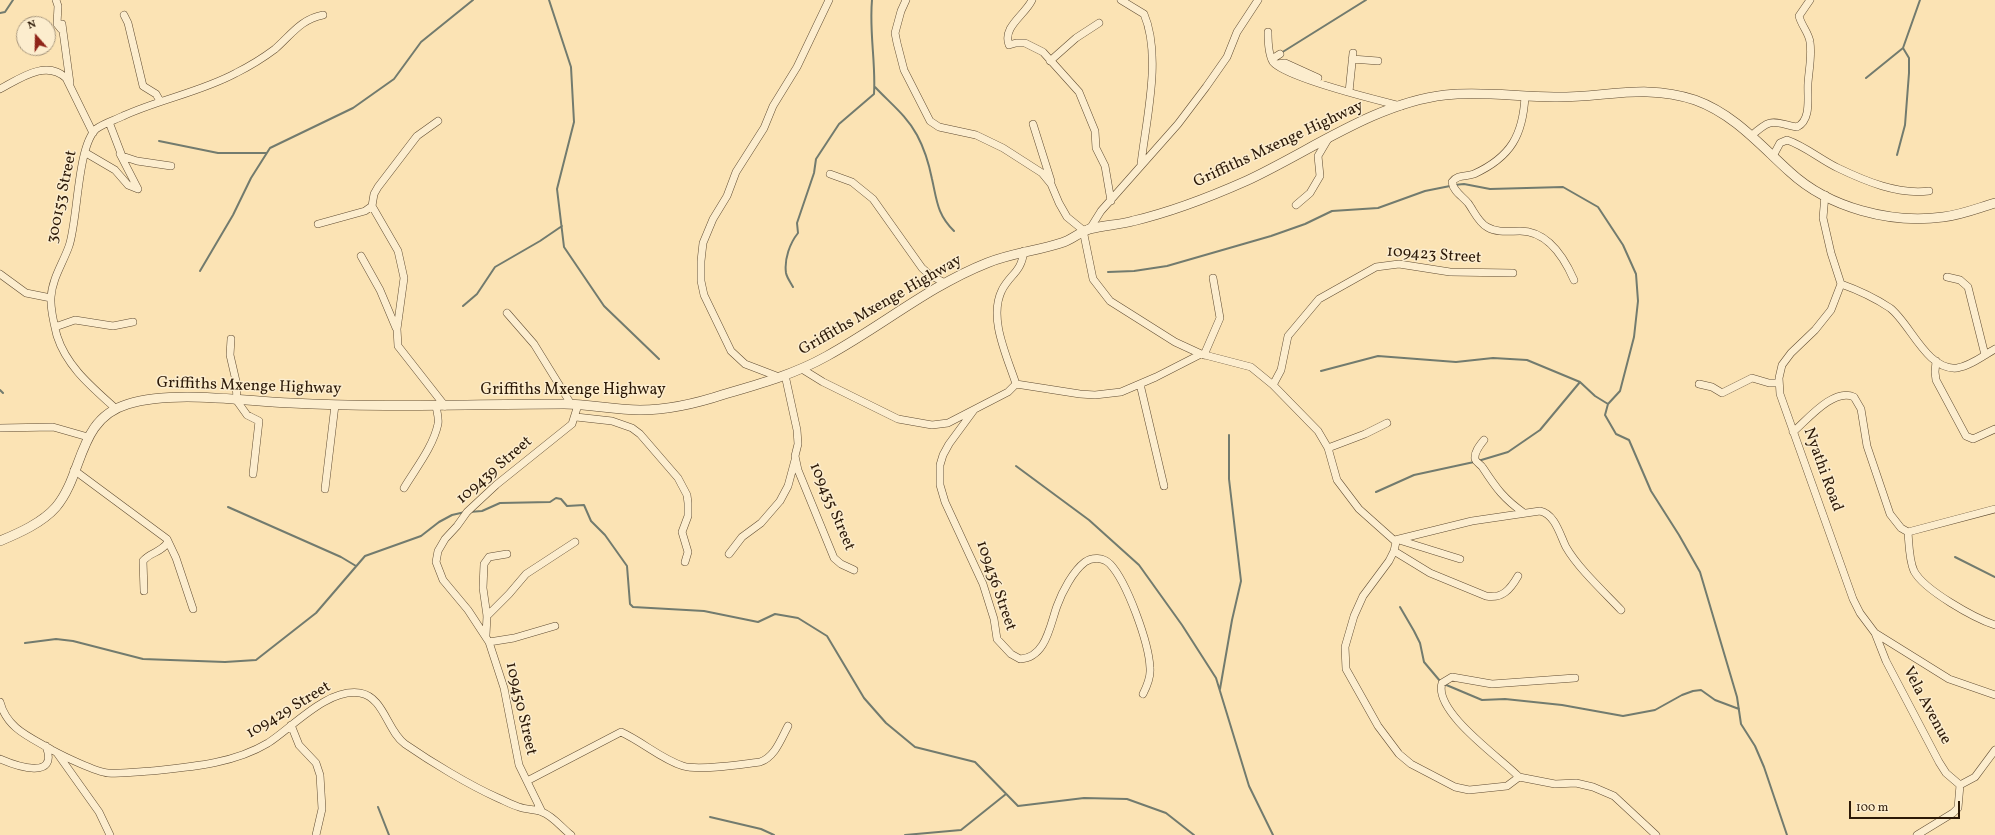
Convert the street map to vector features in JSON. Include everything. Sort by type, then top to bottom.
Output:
[{"type":"street","points":[[56,0],[58,6],[57,24],[62,27],[66,44],[71,89]]},
{"type":"street","points":[[782,376],[745,364],[731,351],[704,295],[701,281],[703,243],[713,219],[728,196],[736,172],[764,128],[773,106],[797,67],[829,0]]},
{"type":"street","points":[[906,0],[901,11],[895,33],[896,43],[904,70],[930,121],[939,126],[976,135],[1003,148],[1042,173],[1051,184]]},
{"type":"street","points":[[1032,0],[1008,32],[1007,39],[1009,45],[1016,43],[1033,46],[1043,52],[1079,92],[1095,131],[1096,148],[1105,166],[1111,200]]},
{"type":"street","points":[[1121,0],[1144,14],[1153,49],[1152,93],[1141,164]]},
{"type":"street","points":[[1083,230],[1091,227],[1141,164],[1178,124],[1223,62],[1237,32],[1258,0]]},
{"type":"street","points":[[1749,134],[1768,123],[1777,122],[1797,127],[1803,122],[1808,106],[1811,50],[1810,40],[1799,16],[1810,0]]},
{"type":"street","points":[[124,15],[128,23],[143,86],[156,94],[160,101]]},
{"type":"street","name":"300153 Street","points":[[115,408],[74,369],[60,345],[55,327],[51,298],[59,270],[70,245],[79,178],[86,153],[94,133],[109,122],[160,101],[196,90],[236,73],[274,50],[302,22],[323,15]]},
{"type":"street","points":[[1050,60],[1076,38],[1099,23]]},
{"type":"street","points":[[1268,32],[1268,46],[1274,62],[1284,71],[1401,106]]},
{"type":"street","points":[[1274,62],[1280,54]]},
{"type":"street","points":[[1347,91],[1352,56],[1378,61]]},
{"type":"street","points":[[0,90],[32,73],[48,70],[62,75],[94,133]]},
{"type":"street","name":"Griffiths Mxenge Highway","points":[[0,541],[26,529],[56,506],[64,494],[88,437],[102,418],[115,408],[130,403],[163,398],[335,405],[440,406],[574,404],[640,410],[687,406],[802,369],[854,340],[945,283],[990,261],[1024,251],[1070,241],[1083,230],[1134,221],[1219,192],[1252,178],[1328,139],[1401,106],[1426,98],[1474,93],[1577,97],[1632,91],[1659,92],[1693,100],[1719,112],[1749,134],[1794,176],[1825,195],[1846,205],[1890,217],[1915,219],[1945,217],[1968,212],[1995,202]]},
{"type":"street","points":[[1525,96],[1523,122],[1516,140],[1502,156],[1487,167],[1471,175],[1455,178],[1452,182],[1453,188],[1468,203],[1481,223],[1487,228],[1501,232],[1522,231],[1534,234],[1551,243],[1563,257],[1574,280]]},
{"type":"street","points":[[404,488],[426,452],[435,432],[438,424],[440,406],[398,346],[397,329],[404,278],[398,251],[372,206],[372,201],[378,187],[417,136],[438,121]]},
{"type":"street","points":[[86,153],[115,170],[128,185],[138,189],[120,154],[109,122]]},
{"type":"street","points":[[1033,124],[1051,184],[1059,203],[1066,216],[1083,230],[1093,279],[1110,301],[1175,342],[1203,355],[1251,367],[1273,385],[1318,431],[1328,448],[1337,480],[1359,509],[1397,540],[1460,560]]},
{"type":"street","points":[[1296,205],[1310,193],[1320,176],[1318,156],[1328,139]]},
{"type":"street","points":[[1773,156],[1780,143],[1787,140],[1838,168],[1885,186],[1908,192],[1929,191]]},
{"type":"street","points":[[120,154],[126,158],[137,161],[171,166]]},
{"type":"street","points":[[830,174],[852,182],[873,199],[922,268],[930,275],[945,283]]},
{"type":"street","points":[[1825,195],[1823,218],[1830,253],[1840,284],[1858,290],[1891,309],[1919,344],[1936,361],[1948,367],[1955,368],[1966,366],[1995,349]]},
{"type":"street","points":[[318,224],[365,211],[372,206]]},
{"type":"street","points":[[1016,384],[1000,336],[997,306],[1003,288],[1021,266],[1024,251]]},
{"type":"street","points":[[361,256],[380,290],[397,329]]},
{"type":"street","name":"109423 Street","points":[[1273,385],[1281,370],[1288,336],[1319,299],[1376,267],[1399,264],[1450,272],[1513,273]]},
{"type":"street","points":[[0,274],[26,293],[51,298]]},
{"type":"street","points":[[1947,277],[1960,280],[1968,287],[1985,354]]},
{"type":"street","points":[[1016,384],[1080,394],[1095,395],[1121,392],[1203,355],[1220,318],[1213,278]]},
{"type":"street","name":"Nyathi Road","points":[[1840,284],[1830,310],[1815,330],[1791,353],[1782,365],[1779,383],[1780,394],[1793,432],[1853,599],[1860,613],[1875,633],[1949,679],[1995,695]]},
{"type":"street","points":[[507,313],[534,344],[574,404],[576,417],[612,421],[632,428],[640,434],[678,478],[687,495],[688,503],[688,516],[682,532],[688,552],[685,562]]},
{"type":"street","points":[[55,327],[76,320],[113,326],[133,322]]},
{"type":"street","points":[[232,339],[230,354],[236,381],[237,401],[247,415],[259,421],[253,474]]},
{"type":"street","points":[[1936,361],[1934,372],[1936,380],[1966,436],[1973,439],[1995,429]]},
{"type":"street","points":[[802,369],[823,382],[898,419],[942,425],[1008,392],[1016,384]]},
{"type":"street","name":"109435 Street","points":[[782,376],[797,430],[798,444],[796,456],[801,479],[834,558],[837,562],[854,570]]},
{"type":"street","points":[[1699,384],[1712,387],[1722,393],[1752,378],[1769,383],[1779,383]]},
{"type":"street","points":[[1140,384],[1164,486]]},
{"type":"street","points":[[1793,432],[1830,400],[1840,395],[1846,394],[1854,396],[1861,409],[1867,446],[1890,514],[1898,525],[1908,532],[1912,564],[1918,577],[1925,584],[1972,615],[1995,625]]},
{"type":"street","points":[[325,489],[335,405]]},
{"type":"street","name":"109436 Street","points":[[976,408],[949,444],[940,465],[939,474],[945,502],[983,584],[994,620],[997,639],[1011,654],[1020,658],[1034,655],[1043,643],[1058,604],[1078,568],[1092,559],[1104,560],[1110,564],[1127,594],[1145,642],[1150,670],[1143,694]]},
{"type":"street","name":"109439 Street","points":[[487,638],[443,580],[436,562],[438,551],[445,539],[478,500],[564,431],[572,424],[576,417]]},
{"type":"street","points":[[1328,448],[1365,434],[1387,423]]},
{"type":"street","points":[[0,428],[53,427],[88,437]]},
{"type":"street","points":[[1484,440],[1477,449],[1474,458],[1476,462],[1482,466],[1501,495],[1524,513]]},
{"type":"street","points":[[729,554],[742,537],[761,523],[783,496],[796,456]]},
{"type":"street","points":[[74,470],[158,531],[168,542],[176,558],[193,609]]},
{"type":"street","points":[[1908,532],[1995,509]]},
{"type":"street","points":[[1397,540],[1458,524],[1540,511],[1549,515],[1571,554],[1621,610]]},
{"type":"street","points":[[1397,540],[1394,551],[1363,596],[1354,616],[1345,647],[1346,669],[1378,726],[1399,754],[1411,764],[1455,787],[1469,790],[1507,786],[1519,777]]},
{"type":"street","points":[[144,591],[141,565],[147,556],[161,550],[168,542]]},
{"type":"street","points":[[487,616],[526,574],[575,542]]},
{"type":"street","points":[[1394,551],[1430,573],[1486,596],[1493,597],[1507,592],[1518,576]]},
{"type":"street","points":[[507,554],[489,557],[484,564],[483,588],[487,616],[487,638],[514,638],[555,626]]},
{"type":"street","name":"Vela Avenue","points":[[1875,633],[1886,661],[1939,762],[1946,773],[1960,785]]},
{"type":"street","name":"109450 Street","points":[[487,638],[504,688],[518,765],[542,812]]},
{"type":"street","points":[[1575,678],[1492,684],[1452,677],[1442,683],[1442,695],[1454,716],[1470,735],[1507,765],[1519,777],[1556,784],[1576,783],[1593,787],[1614,796],[1656,835]]},
{"type":"street","name":"109429 Street","points":[[0,702],[6,719],[13,727],[55,751],[93,769],[106,773],[173,769],[216,763],[267,743],[291,725],[331,699],[352,692],[366,695],[377,704],[394,732],[403,742],[416,751],[496,798],[520,808],[542,812],[570,835]]},
{"type":"street","points":[[291,725],[299,745],[316,762],[320,775],[322,809],[316,835]]},
{"type":"street","name":"109450 Street","points":[[527,781],[621,732],[685,767],[696,768],[765,760],[774,752],[788,726]]},
{"type":"street","points":[[0,759],[32,769],[43,767],[48,762],[50,756],[46,746]]},
{"type":"street","points":[[1917,835],[1953,813],[1958,808],[1960,785],[1975,776],[1995,750]]},
{"type":"street","points":[[55,751],[99,812],[110,835]]},
{"type":"waterway","points":[[0,13],[5,12],[13,0]]},
{"type":"waterway","points":[[200,271],[233,215],[251,178],[270,148],[353,108],[394,79],[421,42],[473,0]]},
{"type":"waterway","points":[[549,0],[571,67],[574,122],[557,189],[564,247],[604,306],[659,359]]},
{"type":"waterway","points":[[793,287],[786,273],[786,262],[790,246],[798,233],[797,223],[814,173],[816,159],[839,124],[874,94],[871,24],[872,0]]},
{"type":"waterway","points":[[1281,53],[1366,0]]},
{"type":"waterway","points":[[1866,78],[1903,48],[1920,0]]},
{"type":"waterway","points":[[1897,155],[1905,125],[1909,73],[1909,58],[1903,48]]},
{"type":"waterway","points":[[875,87],[903,116],[917,135],[928,162],[938,207],[944,219],[954,231]]},
{"type":"waterway","points":[[159,141],[218,153],[266,153]]},
{"type":"waterway","points":[[1454,185],[1464,184],[1490,189],[1563,187],[1598,207],[1623,245],[1636,274],[1638,301],[1634,337],[1620,391],[1608,404],[1605,415],[1616,434],[1629,440],[1651,491],[1700,572],[1737,697],[1741,724],[1755,746],[1764,767],[1787,835]]},
{"type":"waterway","points":[[1108,272],[1134,271],[1167,266],[1271,236],[1305,224],[1332,211],[1378,208],[1425,191],[1450,186]]},
{"type":"waterway","points":[[463,306],[477,294],[495,267],[540,241],[562,226]]},
{"type":"waterway","points":[[1321,371],[1378,356],[1456,362],[1493,358],[1527,360],[1580,382],[1595,396],[1608,404]]},
{"type":"waterway","points":[[1478,461],[1508,452],[1540,430],[1580,382]]},
{"type":"waterway","points":[[0,390],[3,393]]},
{"type":"waterway","points":[[1220,689],[1232,620],[1241,581],[1229,479],[1229,435]]},
{"type":"waterway","points":[[1376,492],[1414,475],[1474,462]]},
{"type":"waterway","points":[[1016,466],[1089,520],[1139,565],[1182,625],[1216,678],[1249,786],[1273,835]]},
{"type":"waterway","points":[[469,512],[482,511],[500,503],[550,502],[556,498],[561,499],[567,506],[584,505],[591,521],[605,535],[627,566],[630,604],[633,607],[704,611],[758,622],[775,614],[798,618],[827,636],[864,698],[886,723],[915,747],[975,762],[1018,806],[1084,798],[1127,799],[1166,813],[1194,835]]},
{"type":"waterway","points":[[228,507],[341,557],[356,566]]},
{"type":"waterway","points":[[25,643],[56,639],[73,641],[143,659],[225,662],[256,660],[316,613],[365,556],[421,536],[439,522],[452,515],[465,512]]},
{"type":"waterway","points":[[1955,557],[1995,577]]},
{"type":"waterway","points":[[1400,607],[1420,643],[1424,662],[1440,681]]},
{"type":"waterway","points":[[1444,684],[1482,700],[1505,699],[1562,705],[1623,716],[1655,710],[1682,695],[1701,690],[1715,700],[1739,709]]},
{"type":"waterway","points":[[905,835],[961,830],[1006,794]]},
{"type":"waterway","points":[[378,807],[389,835]]},
{"type":"waterway","points":[[710,817],[761,829],[774,835]]}]
